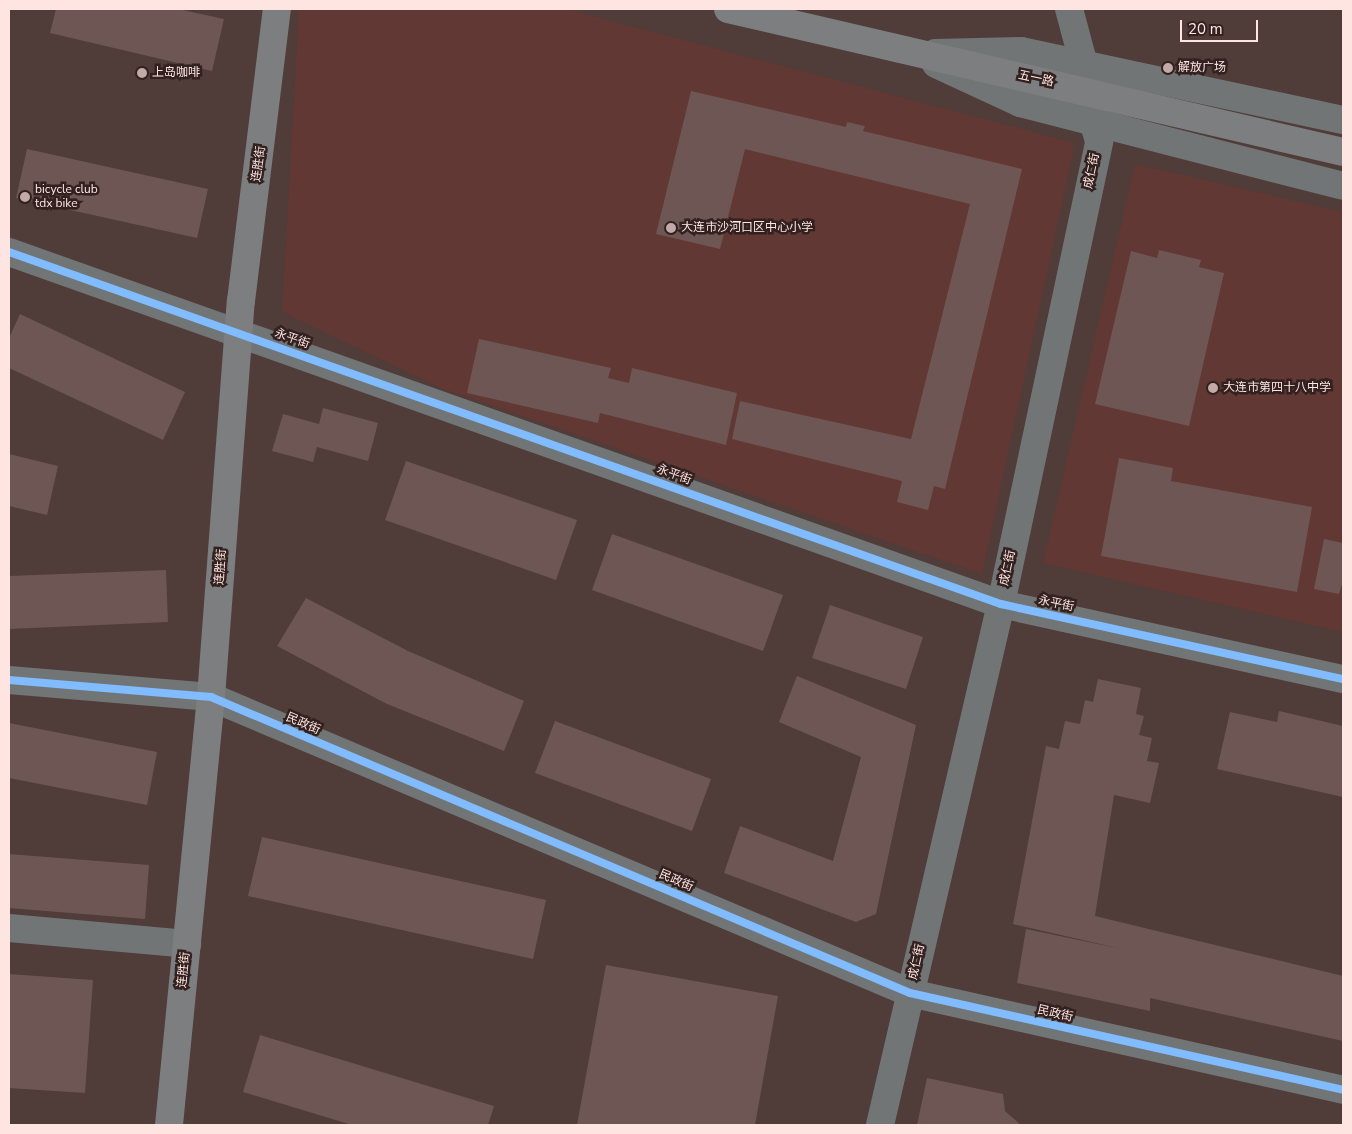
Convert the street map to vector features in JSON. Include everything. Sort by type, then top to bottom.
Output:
[{"type":"main road","name":"连胜街","points":[[169,1125],[211,697],[239,334],[277,9]]},
{"type":"main road","name":"五一路","points":[[728,9],[914,53],[1091,91],[1343,152]]},
{"type":"street","name":"成仁街","points":[[880,1125],[1001,604],[1099,140],[1093,121],[1091,91],[1069,9]]},
{"type":"street","points":[[914,53],[1021,51],[1084,62],[1343,120]]},
{"type":"street","points":[[914,53],[1020,103],[1343,186]]},
{"type":"street","name":"永平街","points":[[9,252],[1001,604],[1343,679]]},
{"type":"street","name":"民政街","points":[[9,680],[211,697],[910,993],[1343,1090]]},
{"type":"street","points":[[9,928],[187,944]]},
{"type":"shaded area","name":"大连市沙河口区中心小学","points":[[299,9],[566,9],[1075,143],[982,574],[441,388],[282,312]]},
{"type":"shaded area","name":"大连市第四十八中学","points":[[1135,164],[1343,212],[1343,632],[1043,563]]},
{"type":"building","points":[[56,9],[178,9],[224,19],[212,71],[50,33]]},
{"type":"building","points":[[691,91],[846,127],[847,122],[865,126],[863,131],[1022,169],[945,489],[934,486],[928,510],[897,502],[902,481],[732,439],[740,401],[911,439],[970,204],[745,149],[720,249],[656,234]]},
{"type":"building","points":[[27,149],[208,189],[197,238],[16,198]]},
{"type":"building","points":[[1159,250],[1201,260],[1199,267],[1224,273],[1189,426],[1095,404],[1131,251],[1157,258]]},
{"type":"building","points":[[20,314],[185,392],[163,440],[9,368],[9,338]]},
{"type":"building","points":[[479,339],[611,368],[608,378],[629,383],[632,368],[737,393],[726,445],[600,413],[598,423],[467,393]]},
{"type":"building","points":[[323,408],[378,423],[368,461],[317,447],[313,462],[272,451],[283,414],[319,424]]},
{"type":"building","points":[[9,454],[58,466],[47,515],[9,506]]},
{"type":"building","points":[[1119,458],[1173,468],[1171,481],[1312,507],[1297,592],[1101,556]]},
{"type":"building","points":[[406,461],[577,520],[556,580],[385,520]]},
{"type":"building","points":[[612,534],[783,595],[763,651],[592,590]]},
{"type":"building","points":[[1324,539],[1343,543],[1343,581],[1339,594],[1314,589]]},
{"type":"building","points":[[166,570],[168,622],[9,629],[9,576]]},
{"type":"building","points":[[306,598],[408,651],[524,701],[504,751],[387,704],[277,646]]},
{"type":"building","points":[[830,605],[923,637],[906,689],[812,658]]},
{"type":"building","points":[[797,676],[916,725],[876,914],[856,922],[724,873],[740,826],[833,861],[861,757],[779,722]]},
{"type":"building","points":[[1098,679],[1141,688],[1136,714],[1144,716],[1139,735],[1152,738],[1147,761],[1159,763],[1150,803],[1114,795],[1095,916],[1343,976],[1343,1041],[1150,998],[1150,1011],[1017,983],[1026,929],[1122,949],[1013,924],[1046,746],[1059,749],[1065,721],[1080,724],[1085,700],[1093,702]]},
{"type":"building","points":[[1279,711],[1343,726],[1343,797],[1217,769],[1230,712],[1277,722]]},
{"type":"building","points":[[555,721],[711,779],[692,831],[535,773]]},
{"type":"building","points":[[9,723],[157,752],[147,805],[9,778]]},
{"type":"building","points":[[262,837],[546,900],[533,959],[248,896]]},
{"type":"building","points":[[9,854],[149,865],[145,919],[9,908]]},
{"type":"building","points":[[606,965],[778,996],[755,1125],[577,1125]]},
{"type":"building","points":[[9,974],[93,980],[85,1093],[9,1088]]},
{"type":"building","points":[[260,1035],[494,1106],[488,1125],[352,1125],[243,1092]]},
{"type":"building","points":[[927,1078],[1003,1094],[1005,1111],[1021,1125],[917,1125]]},
{"type":"cycle path","points":[[9,252],[1001,604],[1343,679]]},
{"type":"cycle path","points":[[9,680],[211,697],[910,993],[1343,1090]]},
{"type":"place","name":"解放广场","points":[[1168,68]]},
{"type":"place","name":"上岛咖啡","points":[[142,73]]},
{"type":"place","name":"bicycle club tdx bike","points":[[25,197]]},
{"type":"place","name":"大连市沙河口区中心小学","points":[[671,228]]},
{"type":"place","name":"大连市第四十八中学","points":[[1213,388]]}]
